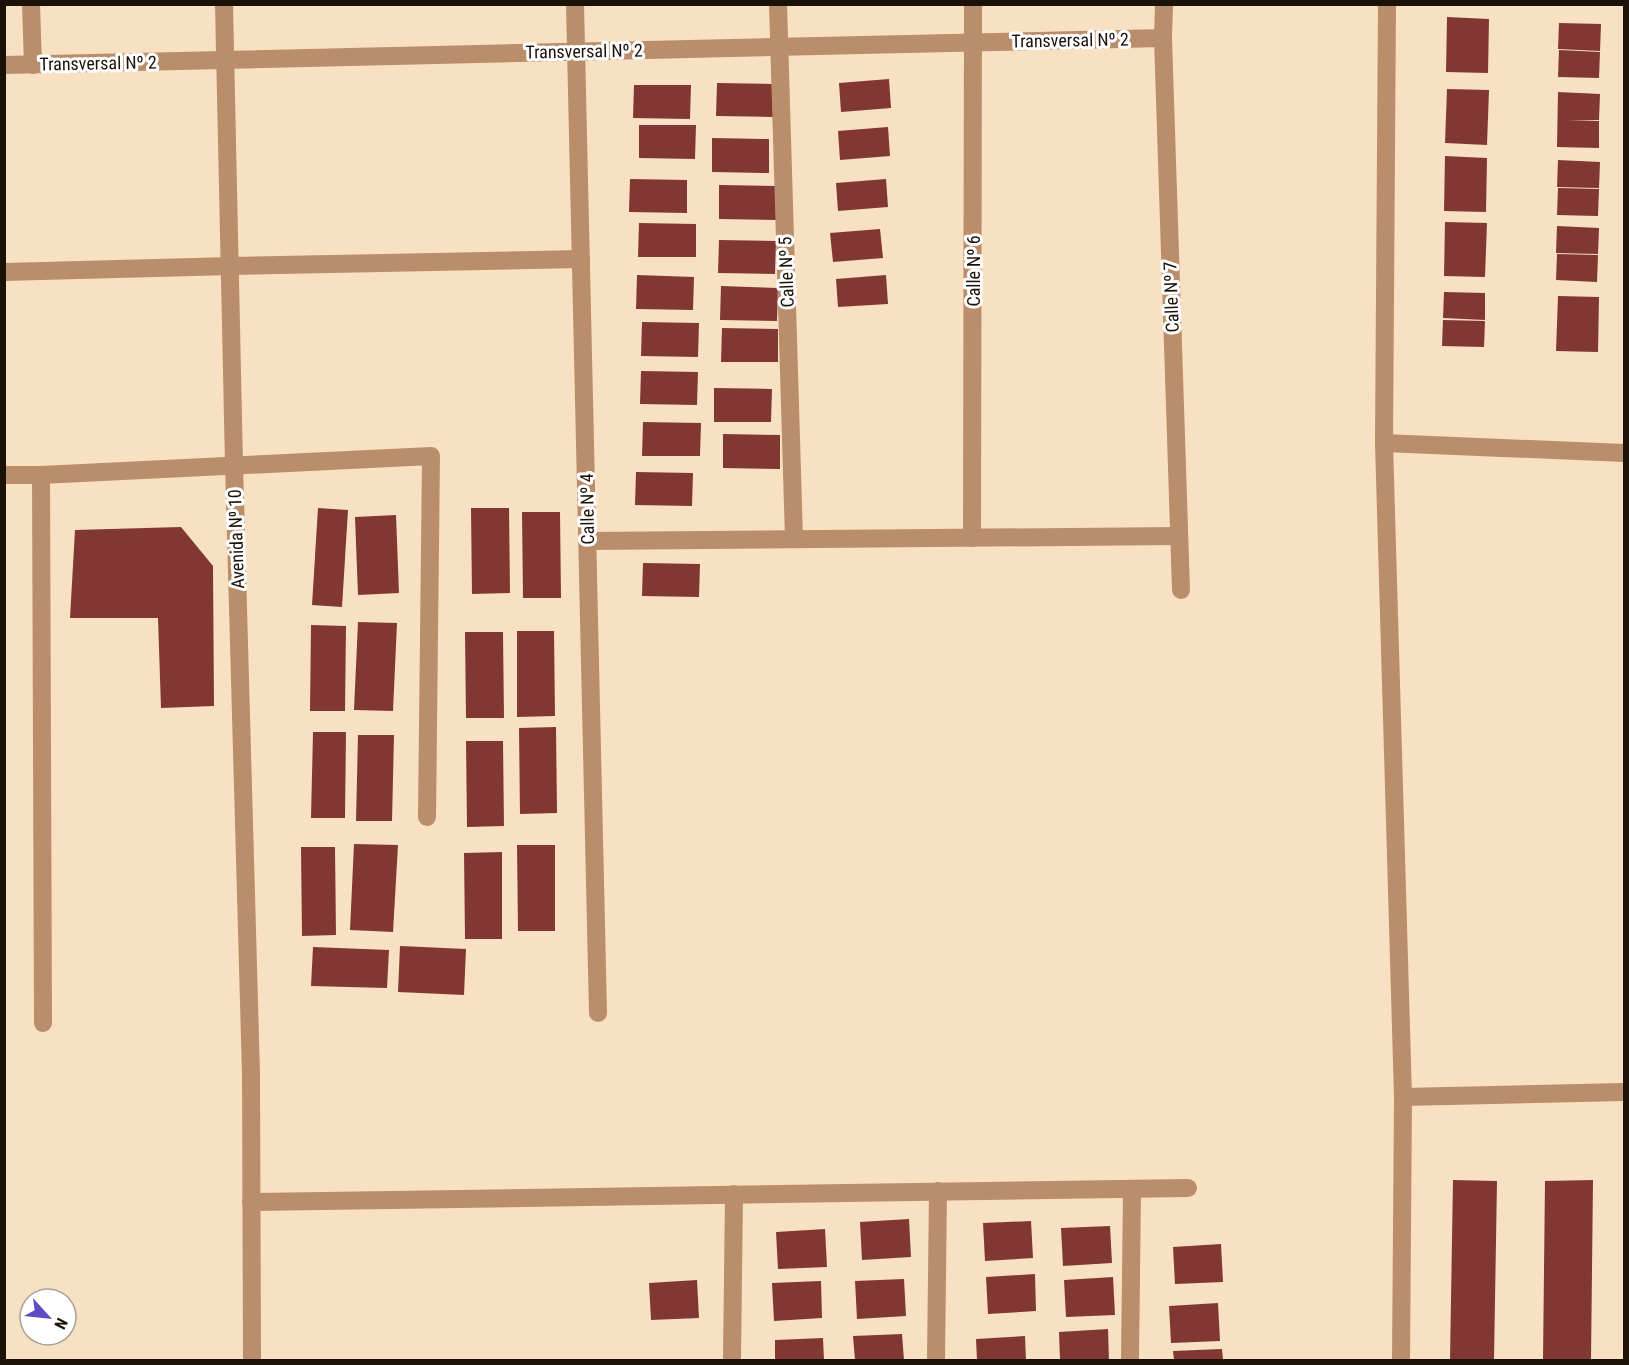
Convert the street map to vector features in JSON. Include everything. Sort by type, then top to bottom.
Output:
[{"type":"street","points":[[31,4],[33,64]]},
{"type":"street","name":"Avenida N⁰ 10","points":[[224,4],[251,1074],[252,1360]]},
{"type":"street","name":"Calle Nº 4","points":[[575,4],[598,1013]]},
{"type":"street","name":"Calle Nº 5","points":[[778,4],[794,539]]},
{"type":"street","name":"Calle Nº 6","points":[[972,538],[973,4]]},
{"type":"street","name":"Calle Nº 7","points":[[1164,4],[1163,38],[1180,590]]},
{"type":"street","points":[[1387,4],[1384,442],[1403,1097],[1401,1360]]},
{"type":"street","name":"Transversal Nº 2","points":[[4,65],[1163,38]]},
{"type":"street","points":[[4,272],[581,259]]},
{"type":"street","points":[[1384,442],[1624,453]]},
{"type":"street","points":[[4,475],[431,456],[427,817]]},
{"type":"street","points":[[41,475],[44,1023]]},
{"type":"street","points":[[587,541],[1179,536]]},
{"type":"street","points":[[1403,1097],[1624,1092]]},
{"type":"street","points":[[1130,1360],[1132,1188]]},
{"type":"street","points":[[252,1202],[1188,1188]]},
{"type":"street","points":[[936,1360],[938,1191]]},
{"type":"street","points":[[732,1360],[734,1194]]},
{"type":"building","points":[[1447,17],[1489,19],[1488,73],[1446,72]]},
{"type":"building","points":[[1559,23],[1601,24],[1600,51],[1558,49]]},
{"type":"building","points":[[1559,50],[1600,52],[1599,78],[1558,77]]},
{"type":"building","points":[[889,79],[891,108],[841,112],[839,83]]},
{"type":"building","points":[[717,83],[774,84],[773,117],[716,116]]},
{"type":"building","points":[[634,85],[691,85],[690,119],[633,118]]},
{"type":"building","points":[[1447,89],[1489,90],[1487,145],[1445,143]]},
{"type":"building","points":[[1558,92],[1600,94],[1599,120],[1568,120],[1599,121],[1599,148],[1557,147]]},
{"type":"building","points":[[639,125],[696,125],[695,159],[639,158]]},
{"type":"building","points":[[888,127],[890,156],[840,160],[838,131]]},
{"type":"building","points":[[712,138],[769,139],[769,173],[712,172]]},
{"type":"building","points":[[1445,156],[1487,158],[1486,212],[1444,211]]},
{"type":"building","points":[[1558,160],[1600,162],[1599,188],[1557,187]]},
{"type":"building","points":[[630,179],[687,180],[687,213],[629,212]]},
{"type":"building","points":[[886,179],[888,207],[838,211],[836,183]]},
{"type":"building","points":[[719,185],[776,186],[776,220],[719,219]]},
{"type":"building","points":[[1558,188],[1599,189],[1598,216],[1557,215]]},
{"type":"building","points":[[1445,222],[1487,223],[1485,277],[1444,276]]},
{"type":"building","points":[[639,223],[696,224],[696,257],[638,257]]},
{"type":"building","points":[[1557,226],[1599,228],[1598,254],[1556,253]]},
{"type":"building","points":[[880,229],[883,258],[833,262],[830,233]]},
{"type":"building","points":[[719,240],[776,241],[775,274],[718,273]]},
{"type":"building","points":[[1557,254],[1598,255],[1597,282],[1556,280]]},
{"type":"building","points":[[637,275],[694,277],[693,310],[636,309]]},
{"type":"building","points":[[886,275],[888,304],[838,307],[836,279]]},
{"type":"building","points":[[721,286],[778,288],[777,321],[720,320]]},
{"type":"building","points":[[1444,292],[1485,293],[1485,320],[1443,318]]},
{"type":"building","points":[[1558,296],[1599,297],[1598,352],[1556,351]]},
{"type":"building","points":[[1443,320],[1485,321],[1484,347],[1442,346]]},
{"type":"building","points":[[642,322],[699,323],[698,357],[641,356]]},
{"type":"building","points":[[722,328],[778,329],[778,362],[721,362]]},
{"type":"building","points":[[641,371],[698,372],[697,405],[640,404]]},
{"type":"building","points":[[714,388],[772,389],[771,422],[714,422]]},
{"type":"building","points":[[643,422],[701,423],[700,456],[642,456]]},
{"type":"building","points":[[723,434],[780,435],[780,469],[723,468]]},
{"type":"building","points":[[636,472],[693,473],[692,506],[635,505]]},
{"type":"building","points":[[318,508],[348,510],[342,607],[312,605]]},
{"type":"building","points":[[471,508],[509,508],[510,593],[472,594]]},
{"type":"building","points":[[522,512],[560,512],[561,598],[523,598]]},
{"type":"building","points":[[396,515],[399,593],[358,595],[355,517]]},
{"type":"building","points":[[181,527],[213,566],[214,706],[161,708],[158,618],[70,618],[75,530]]},
{"type":"building","points":[[643,563],[700,564],[699,597],[642,596]]},
{"type":"building","points":[[358,622],[397,623],[393,711],[354,710]]},
{"type":"building","points":[[311,625],[346,626],[345,711],[310,711]]},
{"type":"building","points":[[517,631],[554,631],[555,716],[517,717]]},
{"type":"building","points":[[465,632],[503,632],[504,718],[466,718]]},
{"type":"building","points":[[556,727],[557,813],[520,814],[519,728]]},
{"type":"building","points":[[313,732],[346,732],[345,818],[311,818]]},
{"type":"building","points":[[358,735],[394,735],[392,821],[356,821]]},
{"type":"building","points":[[466,741],[503,741],[504,826],[467,827]]},
{"type":"building","points":[[354,844],[398,845],[393,932],[350,930]]},
{"type":"building","points":[[517,845],[555,845],[555,931],[518,931]]},
{"type":"building","points":[[301,847],[335,847],[336,935],[302,936]]},
{"type":"building","points":[[502,852],[502,939],[465,939],[464,853]]},
{"type":"building","points":[[400,946],[466,949],[464,995],[398,992]]},
{"type":"building","points":[[313,947],[389,950],[387,988],[311,986]]},
{"type":"building","points":[[1453,1180],[1497,1181],[1494,1360],[1450,1360]]},
{"type":"building","points":[[1593,1180],[1591,1360],[1543,1360],[1545,1181]]},
{"type":"building","points":[[909,1219],[911,1257],[862,1260],[860,1222]]},
{"type":"building","points":[[1031,1221],[1033,1258],[985,1261],[983,1223]]},
{"type":"building","points":[[1110,1226],[1112,1263],[1063,1266],[1061,1228]]},
{"type":"building","points":[[825,1229],[827,1267],[778,1269],[776,1232]]},
{"type":"building","points":[[1221,1244],[1223,1282],[1175,1284],[1173,1247]]},
{"type":"building","points":[[1035,1274],[1036,1311],[988,1314],[986,1277]]},
{"type":"building","points":[[1113,1277],[1115,1315],[1066,1317],[1064,1280]]},
{"type":"building","points":[[904,1279],[906,1316],[857,1319],[855,1281]]},
{"type":"building","points":[[697,1280],[699,1318],[651,1320],[649,1283]]},
{"type":"building","points":[[821,1281],[822,1318],[774,1321],[772,1283]]},
{"type":"building","points":[[1218,1303],[1220,1341],[1171,1343],[1169,1306]]},
{"type":"building","points":[[1108,1329],[1109,1360],[1060,1360],[1059,1332]]},
{"type":"building","points":[[902,1334],[904,1360],[855,1360],[853,1336]]},
{"type":"building","points":[[1025,1336],[1026,1360],[977,1360],[976,1339]]},
{"type":"building","points":[[823,1338],[824,1360],[775,1360],[775,1340]]},
{"type":"building","points":[[1222,1349],[1223,1360],[1174,1360],[1173,1351]]}]
